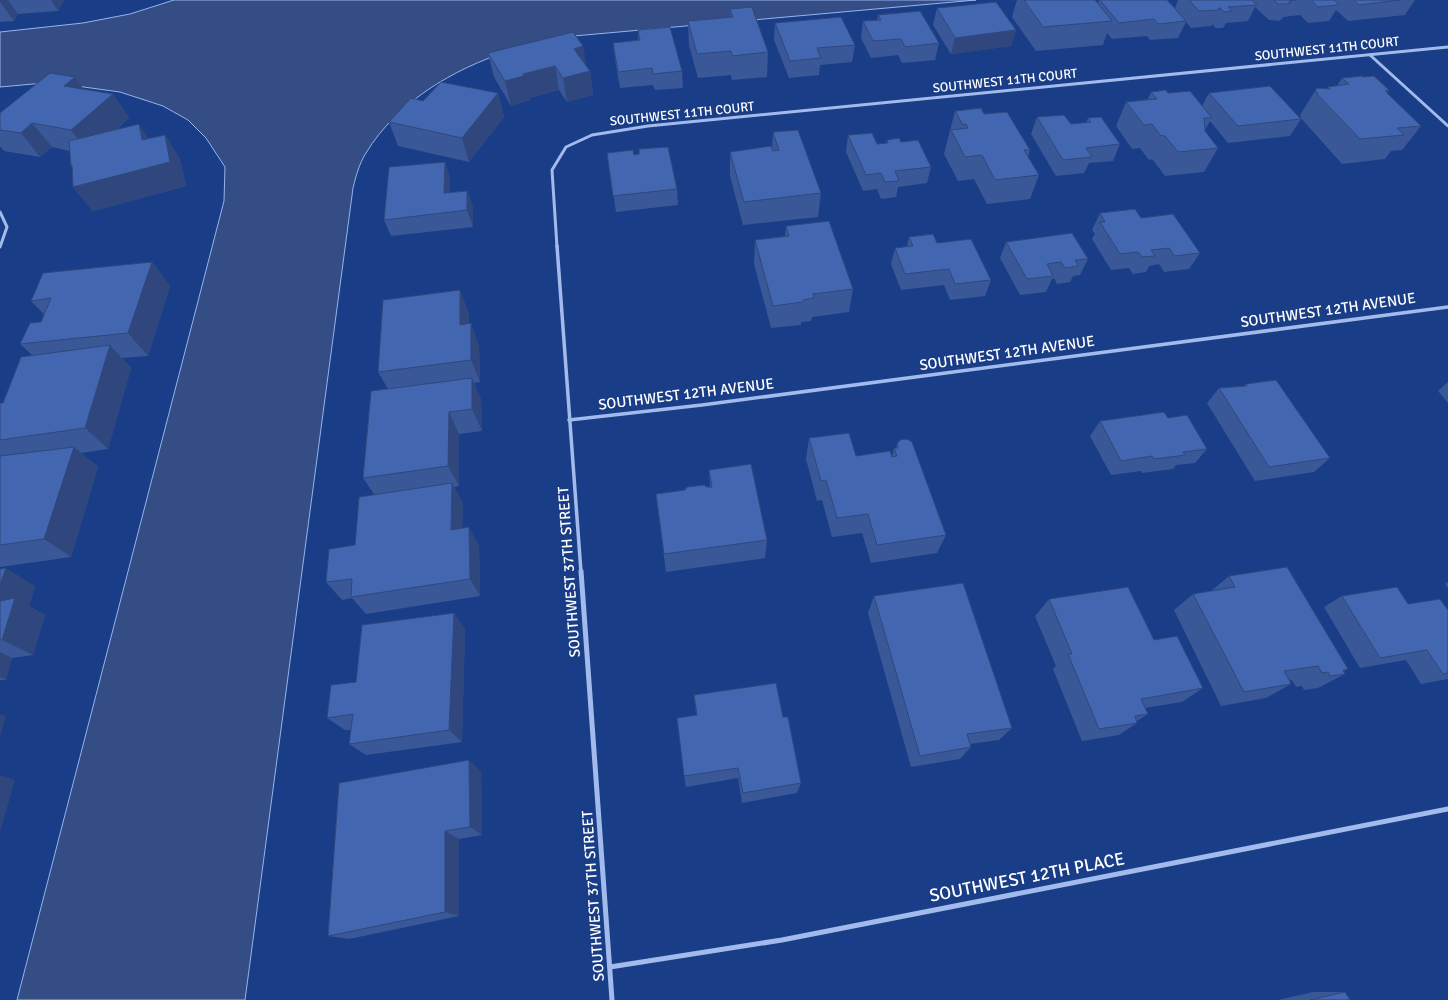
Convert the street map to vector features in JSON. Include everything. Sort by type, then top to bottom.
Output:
[{"type":"street","name":"SOUTHWEST 11TH COURT","points":[[566,147],[592,135],[648,126],[1448,47]]},
{"type":"street","points":[[1370,55],[1448,126]]},
{"type":"street","name":"SOUTHWEST 37TH STREET","points":[[566,147],[552,170],[552,185],[612,1000]]},
{"type":"street","points":[[0,212],[7,227],[0,247]]},
{"type":"street","name":"SOUTHWEST 12TH AVENUE","points":[[569,420],[702,405],[1448,307]]},
{"type":"street","name":"SOUTHWEST 12TH PLACE","points":[[610,968],[782,940],[1448,809]]},
{"type":"water","points":[[174,0],[976,0],[574,36],[533,44],[488,58],[467,67],[428,90],[410,103],[394,118],[366,153],[358,170],[353,188],[245,1000],[17,1000],[224,201],[225,167],[206,138],[188,120],[163,106],[120,92],[62,84],[33,84],[0,87],[0,32],[83,23],[130,14]]},
{"type":"building","points":[[1024,0],[1095,0],[1112,21],[1043,27]]},
{"type":"building","points":[[1100,0],[1167,0],[1186,21],[1158,24],[1154,19],[1119,23]]},
{"type":"building","points":[[1189,0],[1252,0],[1257,5],[1228,7],[1232,11],[1224,12],[1220,8],[1218,8],[1220,10],[1199,11]]},
{"type":"building","points":[[1274,0],[1296,0],[1289,1],[1291,3],[1288,3],[1289,4],[1278,4]]},
{"type":"building","points":[[1311,0],[1334,0],[1339,5],[1318,7]]},
{"type":"building","points":[[1354,0],[1400,0],[1359,5]]},
{"type":"building","points":[[996,2],[1016,30],[955,38],[937,8]]},
{"type":"building","points":[[752,7],[768,52],[732,56],[731,51],[697,54],[688,21],[733,17],[730,9]]},
{"type":"building","points":[[920,11],[939,43],[905,47],[901,39],[873,41],[863,21],[881,20],[878,15]]},
{"type":"building","points":[[841,17],[855,45],[817,48],[821,58],[790,61],[775,23]]},
{"type":"building","points":[[670,27],[682,71],[653,74],[652,68],[618,72],[613,43],[640,40],[638,30]]},
{"type":"building","points":[[573,32],[583,46],[574,49],[590,71],[563,78],[555,66],[523,74],[524,76],[505,81],[488,53]]},
{"type":"building","points":[[50,73],[75,77],[64,86],[113,94],[71,130],[32,123],[21,133],[0,130],[0,113]]},
{"type":"building","points":[[1374,76],[1389,90],[1385,91],[1421,126],[1397,128],[1404,135],[1360,139],[1315,91],[1317,88],[1330,89],[1328,87],[1349,84],[1342,78]]},
{"type":"building","points":[[441,82],[498,93],[462,138],[389,122],[411,98],[423,101]]},
{"type":"building","points":[[1270,86],[1301,119],[1238,126],[1209,93]]},
{"type":"building","points":[[1166,90],[1168,93],[1190,91],[1212,118],[1204,118],[1205,131],[1218,148],[1178,152],[1165,136],[1160,135],[1152,124],[1144,125],[1126,102],[1157,99],[1151,92]]},
{"type":"building","points":[[981,108],[984,114],[1007,112],[1030,150],[1024,150],[1039,175],[995,180],[982,155],[965,157],[951,130],[968,128],[966,124],[963,125],[955,111]]},
{"type":"building","points":[[1064,115],[1071,124],[1091,122],[1088,118],[1101,117],[1120,144],[1086,148],[1092,157],[1063,160],[1037,117]]},
{"type":"building","points":[[139,124],[142,140],[165,135],[170,162],[73,187],[69,141]]},
{"type":"building","points":[[798,130],[821,193],[744,202],[730,152],[771,146],[773,151],[779,150],[773,132]]},
{"type":"building","points":[[872,133],[877,144],[888,143],[887,140],[899,138],[901,142],[918,140],[931,167],[895,171],[899,181],[885,182],[881,173],[866,175],[848,135]]},
{"type":"building","points":[[668,147],[677,189],[613,196],[607,153],[633,150],[634,155],[639,154],[639,149]]},
{"type":"building","points":[[445,162],[444,193],[467,191],[467,210],[384,220],[389,167]]},
{"type":"building","points":[[1135,209],[1141,218],[1173,214],[1200,253],[1174,256],[1169,248],[1151,250],[1155,256],[1142,257],[1138,252],[1120,254],[1100,222],[1105,222],[1100,213]]},
{"type":"building","points":[[829,221],[853,289],[813,294],[814,298],[803,300],[803,302],[773,306],[755,240],[789,236],[786,226]]},
{"type":"building","points":[[1072,233],[1088,259],[1075,260],[1078,266],[1065,268],[1061,262],[1047,264],[1053,276],[1027,279],[1006,242]]},
{"type":"building","points":[[933,234],[937,243],[971,239],[991,280],[955,284],[949,269],[905,274],[895,248],[913,246],[909,237]]},
{"type":"building","points":[[152,262],[128,333],[20,344],[30,323],[41,322],[51,298],[31,301],[43,273]]},
{"type":"building","points":[[460,290],[460,325],[471,323],[471,360],[378,372],[383,300]]},
{"type":"building","points":[[110,345],[85,428],[0,440],[0,403],[3,403],[21,357]]},
{"type":"building","points":[[472,378],[472,409],[449,412],[448,466],[363,478],[371,391]]},
{"type":"building","points":[[1276,380],[1330,458],[1269,467],[1219,388],[1247,386],[1246,384]]},
{"type":"building","points":[[1164,412],[1168,418],[1187,415],[1207,449],[1183,452],[1185,455],[1154,459],[1152,456],[1121,461],[1100,421]]},
{"type":"building","points":[[849,433],[856,456],[890,451],[892,457],[897,456],[894,448],[898,448],[897,444],[900,440],[907,439],[912,442],[946,535],[877,545],[868,514],[837,518],[826,480],[821,481],[809,438]]},
{"type":"building","points":[[74,447],[44,539],[0,545],[0,456]]},
{"type":"building","points":[[751,464],[767,540],[664,554],[656,494],[685,490],[687,487],[704,485],[707,487],[712,487],[709,470]]},
{"type":"building","points":[[452,483],[451,530],[469,527],[470,579],[351,597],[352,579],[326,582],[329,549],[355,545],[359,497]]},
{"type":"building","points":[[1287,567],[1348,669],[1343,670],[1345,674],[1330,676],[1328,672],[1322,673],[1318,666],[1284,671],[1291,684],[1244,692],[1193,594],[1235,587],[1229,576]]},
{"type":"building","points":[[6,568],[0,585],[0,569]]},
{"type":"building","points":[[963,583],[1012,728],[967,734],[971,747],[920,756],[874,596]]},
{"type":"building","points":[[1128,587],[1154,640],[1177,636],[1203,688],[1141,699],[1148,714],[1135,716],[1137,723],[1099,729],[1068,654],[1072,654],[1049,599]]},
{"type":"building","points":[[1397,587],[1408,604],[1440,599],[1448,610],[1448,673],[1443,674],[1427,650],[1380,658],[1342,596]]},
{"type":"building","points":[[15,598],[2,640],[0,640],[0,601]]},
{"type":"building","points":[[454,613],[449,730],[349,744],[353,714],[327,718],[331,685],[356,682],[362,625]]},
{"type":"building","points":[[776,683],[783,717],[788,717],[801,783],[743,793],[738,768],[684,776],[677,718],[697,715],[694,695]]},
{"type":"building","points":[[469,760],[470,827],[445,831],[445,912],[328,936],[339,783]]},
{"type":"building","points":[[1345,992],[1350,1000],[1310,1000]]}]
